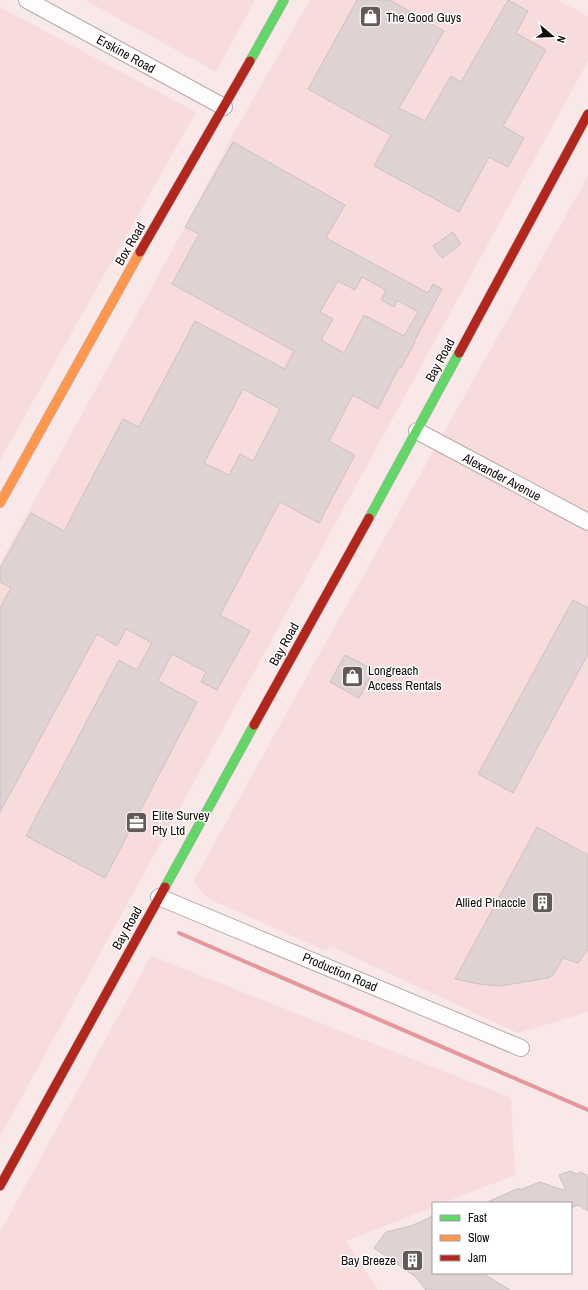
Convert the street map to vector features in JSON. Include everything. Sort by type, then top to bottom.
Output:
[{"type":"street","name":"Erskine Road","points":[[28,0],[224,108]]},
{"type":"street","name":"Box Road","points":[[0,502],[133,264],[224,108],[284,0]]},
{"type":"street","name":"Bay Road","points":[[0,1186],[417,431],[588,114]]},
{"type":"street","name":"Alexander Avenue","points":[[417,431],[588,522]]},
{"type":"street","name":"Production Road","points":[[159,897],[521,1048]]},
{"type":"shaded area","points":[[85,0],[255,0],[216,72]]},
{"type":"shaded area","points":[[310,0],[558,0],[588,16],[588,61],[0,1137],[0,563],[185,227],[232,136]]},
{"type":"shaded area","points":[[0,7],[196,112],[0,460]]},
{"type":"shaded area","points":[[588,176],[588,1012],[518,1033],[330,946],[326,951],[209,899],[193,882]]},
{"type":"shaded area","points":[[151,956],[511,1098],[515,1175],[446,1202],[432,1202],[432,1207],[346,1241],[378,1290],[0,1290],[0,1232]]},
{"type":"building","points":[[357,0],[390,0],[444,31],[399,108],[425,121],[451,76],[461,82],[508,0],[528,11],[516,33],[546,50],[503,126],[524,138],[508,167],[489,157],[459,212],[374,166],[391,135],[308,89]]},
{"type":"building","points":[[233,142],[345,205],[326,238],[428,293],[433,284],[442,289],[401,368],[399,367],[378,409],[353,395],[329,441],[355,455],[319,523],[280,502],[220,615],[250,631],[217,690],[201,682],[206,672],[172,654],[158,681],[197,702],[105,878],[26,836],[119,660],[137,670],[152,643],[126,629],[117,646],[97,634],[0,812],[0,608],[11,588],[0,582],[0,568],[31,513],[64,531],[123,419],[139,427],[195,321],[285,369],[294,351],[172,284],[199,234],[185,227]],"holes":[[[362,277],[386,290],[381,300],[394,307],[397,300],[418,312],[404,336],[364,315],[344,353],[321,340],[333,319],[320,312],[338,281],[355,290]],[[243,389],[280,409],[253,461],[240,454],[229,475],[204,463]]]},
{"type":"building","points":[[453,232],[461,244],[442,258],[433,246]]},
{"type":"building","points":[[573,600],[588,608],[588,654],[513,793],[478,774]]},
{"type":"building","points":[[345,655],[374,670],[359,698],[330,682]]},
{"type":"building","name":"Allied Pinaccle","points":[[537,827],[588,855],[588,949],[578,963],[563,958],[553,975],[548,978],[500,986],[479,984],[455,979]]},
{"type":"building","points":[[570,1171],[577,1174],[581,1172],[588,1176],[588,1211],[578,1205],[572,1208],[572,1202],[487,1202],[519,1188],[520,1190],[540,1182],[566,1191],[559,1175]]},
{"type":"building","name":"Bay Breeze","points":[[432,1216],[432,1274],[484,1274],[510,1290],[426,1290],[416,1277],[374,1248],[386,1232],[411,1226]]},
{"type":"waterway","points":[[179,933],[588,1110]]},
{"type":"traffic: fast","points":[[250,61],[284,0]]},
{"type":"traffic: fast","points":[[369,518],[459,353]]},
{"type":"traffic: fast","points":[[165,887],[254,725]]},
{"type":"traffic: slow","points":[[0,503],[140,252]]},
{"type":"traffic: jam","points":[[140,252],[250,61]]},
{"type":"traffic: jam","points":[[459,353],[588,114]]},
{"type":"traffic: jam","points":[[254,725],[369,518]]},
{"type":"traffic: jam","points":[[0,1186],[165,887]]},
{"type":"place","name":"The Good Guys","points":[[371,17]]},
{"type":"place","name":"Longreach Access Rentals","points":[[352,677]]},
{"type":"place","name":"Elite Survey Pty Ltd","points":[[136,822]]},
{"type":"place","name":"Allied Pinaccle","points":[[542,902]]},
{"type":"place","name":"Bay Breeze","points":[[412,1260]]}]
